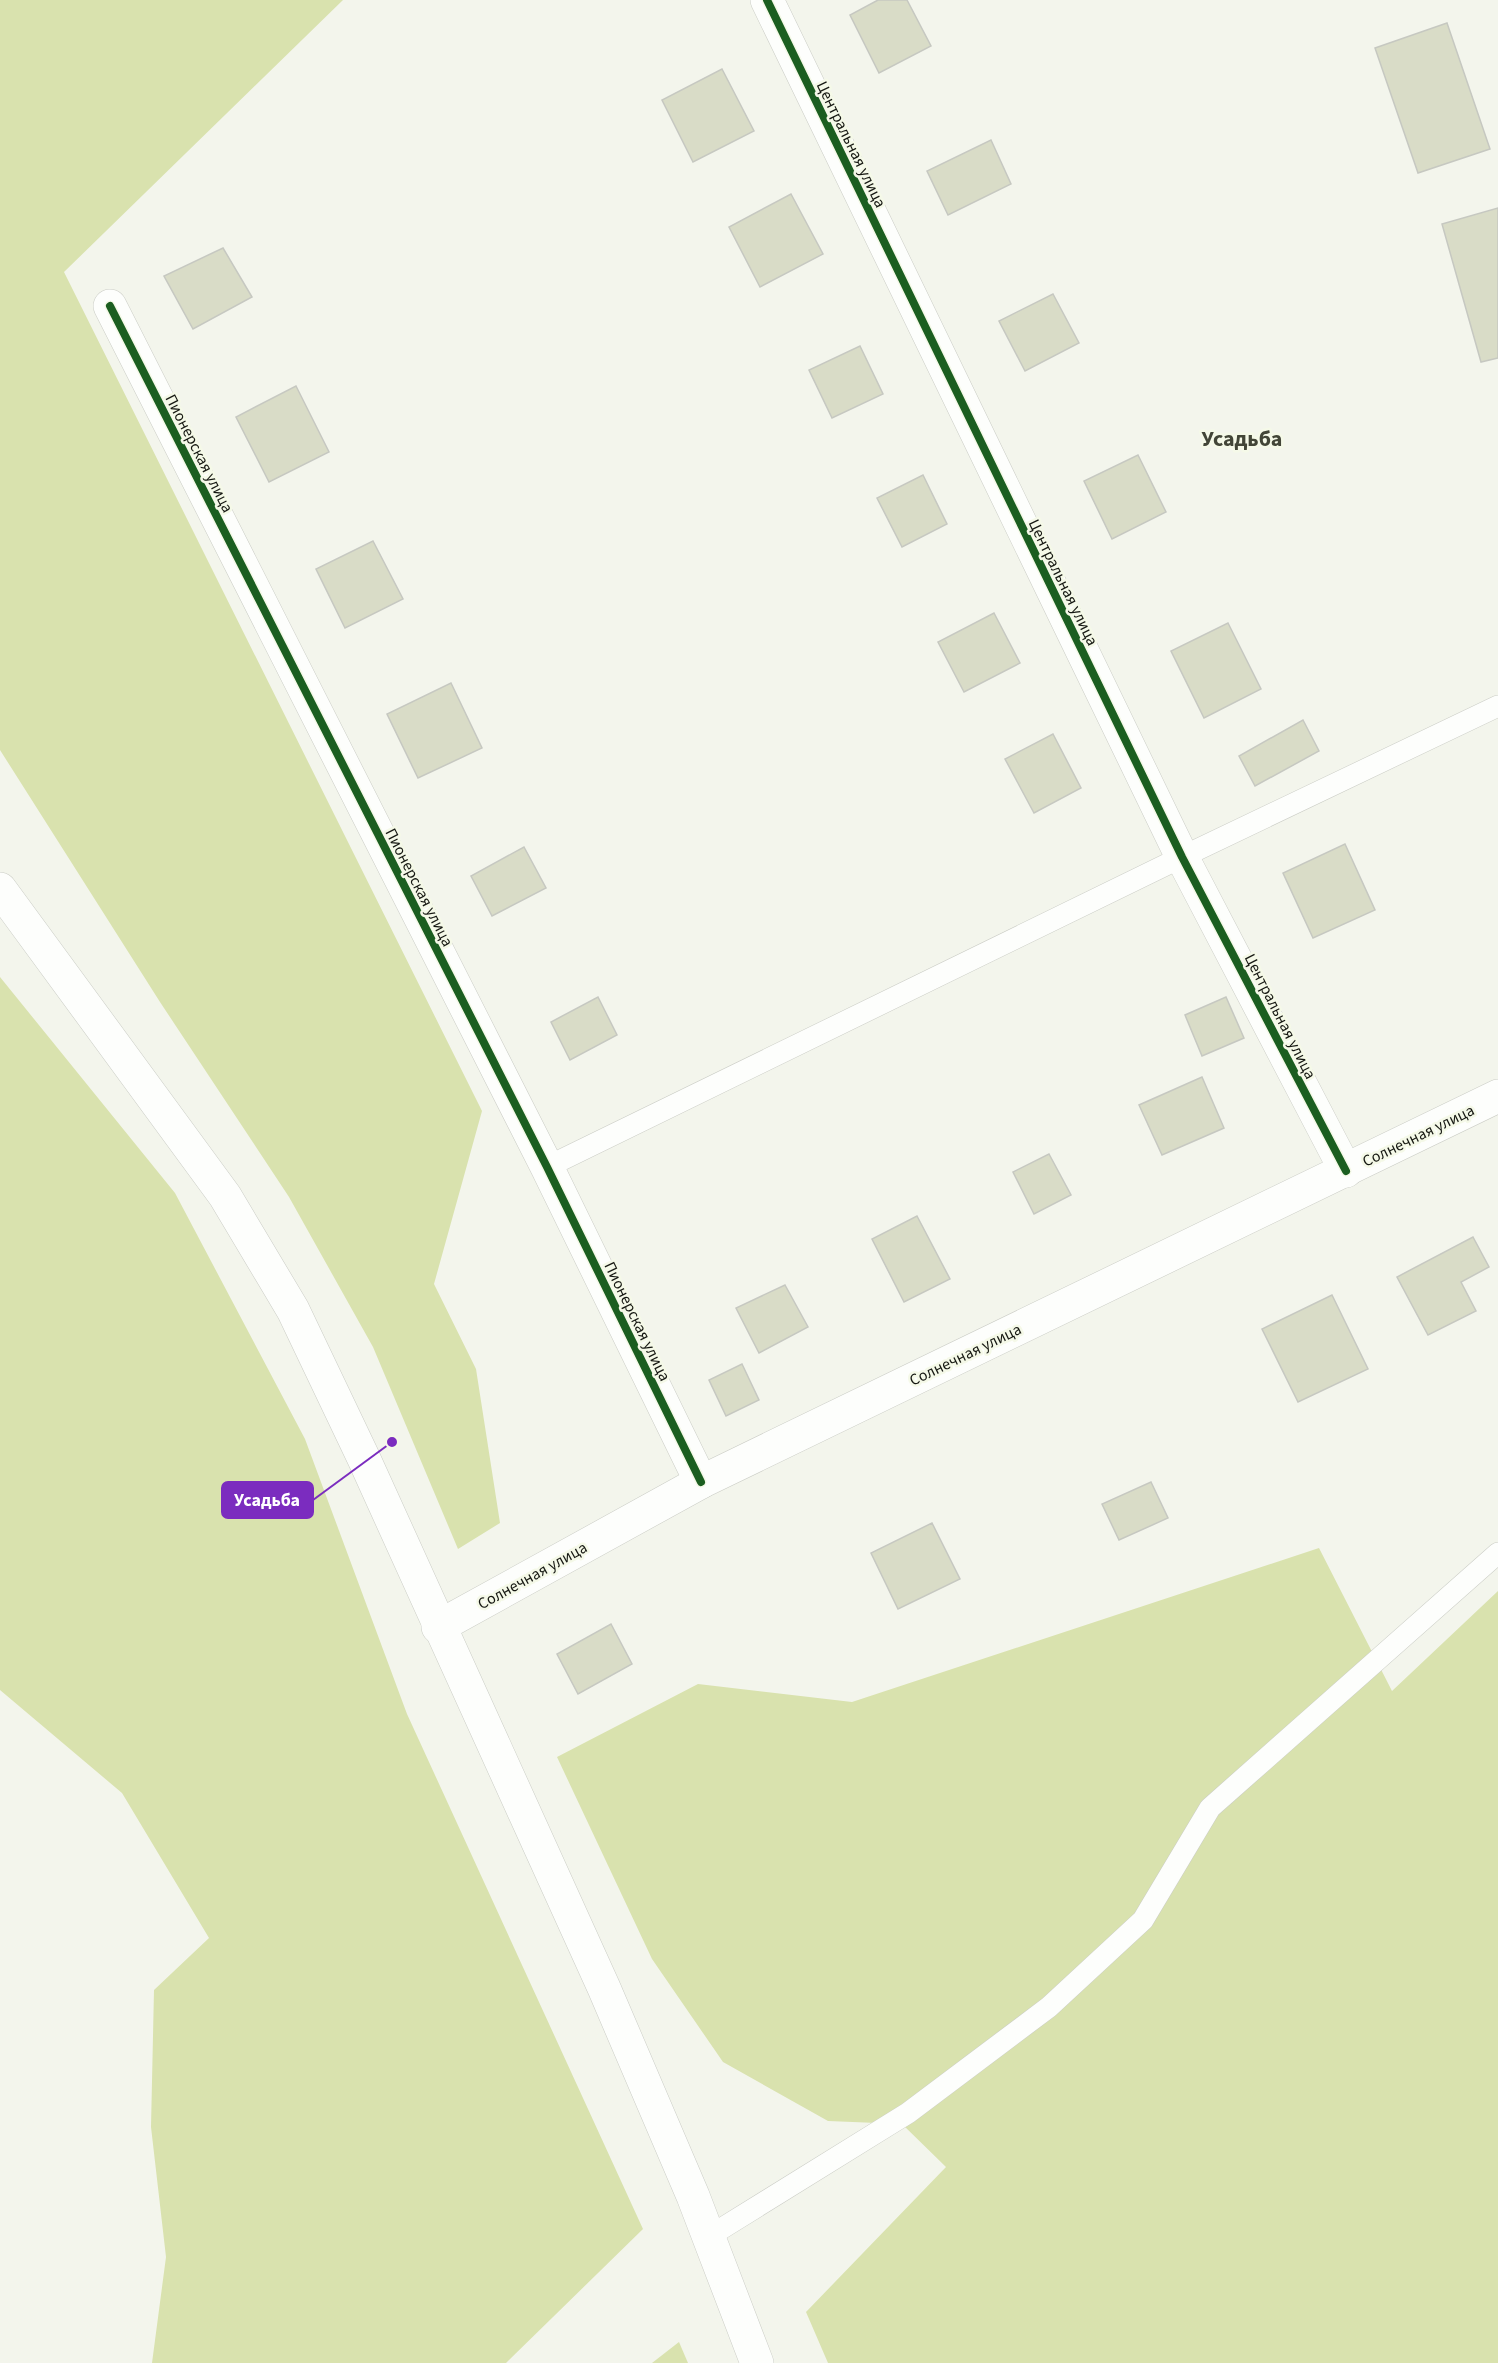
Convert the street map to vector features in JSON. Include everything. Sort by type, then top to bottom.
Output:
[{"type":"street","name":"Центральная улица","points":[[767,0],[1182,857],[1346,1171]]},
{"type":"street","name":"Пионерская улица","points":[[110,306],[547,1167],[701,1482]]},
{"type":"street","points":[[0,889],[225,1196],[288,1300],[365,1461],[438,1627],[604,1988],[708,2237],[757,2363]]},
{"type":"street","name":"Солнечная улица","points":[[438,1627],[701,1482],[1498,1096]]},
{"type":"lane","points":[[547,1167],[1182,857],[1498,706]]},
{"type":"lane","points":[[708,2237],[909,2113],[1049,2007],[1143,1920],[1210,1808],[1498,1553]]},
{"type":"green space","points":[[0,0],[343,0],[64,272],[482,1111],[434,1284],[476,1369],[500,1523],[458,1549],[373,1347],[289,1197],[160,1002],[0,750]]},
{"type":"green space","points":[[0,977],[175,1193],[305,1439],[407,1714],[643,2229],[506,2363],[152,2363],[166,2257],[151,2127],[154,1990],[209,1938],[122,1793],[0,1690]]},
{"type":"green space","points":[[1319,1548],[1392,1691],[1498,1591],[1498,2363],[828,2363],[806,2312],[946,2167],[902,2124],[828,2121],[723,2062],[652,1959],[557,1757],[698,1684],[852,1702]]},
{"type":"green space","points":[[679,2342],[688,2363],[652,2363]]},
{"type":"building","points":[[878,0],[907,0],[931,46],[879,73],[850,15]]},
{"type":"building","points":[[1447,23],[1490,149],[1418,173],[1375,48]]},
{"type":"building","points":[[722,69],[754,131],[693,162],[662,100]]},
{"type":"building","points":[[991,140],[1011,184],[948,215],[927,171]]},
{"type":"building","points":[[791,194],[823,254],[760,287],[729,227]]},
{"type":"building","points":[[1498,208],[1498,358],[1481,362],[1442,224]]},
{"type":"building","points":[[223,248],[252,297],[193,329],[164,276]]},
{"type":"building","points":[[1053,294],[1079,343],[1025,371],[999,321]]},
{"type":"building","points":[[860,346],[883,394],[832,418],[809,370]]},
{"type":"building","points":[[296,386],[329,452],[269,482],[236,417]]},
{"type":"building","points":[[1138,455],[1166,512],[1112,539],[1084,481]]},
{"type":"building","points":[[923,475],[947,524],[902,547],[877,498]]},
{"type":"building","points":[[373,541],[403,599],[345,628],[316,569]]},
{"type":"building","points":[[994,613],[1020,663],[964,692],[938,642]]},
{"type":"building","points":[[1228,623],[1261,689],[1204,718],[1171,651]]},
{"type":"building","points":[[451,683],[482,748],[418,778],[387,714]]},
{"type":"building","points":[[1303,720],[1319,751],[1255,786],[1239,756]]},
{"type":"building","points":[[1053,734],[1081,788],[1034,813],[1005,759]]},
{"type":"building","points":[[1345,844],[1375,910],[1313,938],[1283,873]]},
{"type":"building","points":[[524,847],[546,888],[492,916],[471,876]]},
{"type":"building","points":[[598,997],[617,1035],[570,1060],[551,1022]]},
{"type":"building","points":[[1226,997],[1244,1038],[1202,1056],[1185,1015]]},
{"type":"building","points":[[1202,1077],[1224,1128],[1162,1155],[1139,1105]]},
{"type":"building","points":[[1049,1154],[1071,1195],[1034,1214],[1013,1172]]},
{"type":"building","points":[[917,1216],[950,1279],[904,1302],[872,1239]]},
{"type":"building","points":[[1473,1237],[1489,1267],[1461,1282],[1476,1311],[1428,1335],[1397,1277]]},
{"type":"building","points":[[785,1285],[808,1327],[759,1353],[736,1308]]},
{"type":"building","points":[[1332,1295],[1368,1369],[1298,1402],[1262,1329]]},
{"type":"building","points":[[742,1364],[759,1400],[726,1416],[709,1380]]},
{"type":"building","points":[[1151,1482],[1168,1518],[1119,1540],[1102,1504]]},
{"type":"building","points":[[932,1523],[960,1579],[898,1609],[871,1553]]},
{"type":"building","points":[[611,1624],[632,1664],[578,1694],[557,1654]]},
{"type":"cycle path","points":[[767,0],[1182,857],[1346,1171]]},
{"type":"cycle path","points":[[110,306],[547,1167],[701,1482]]},
{"type":"place","name":"Усадьба","points":[[392,1442]]},
{"type":"district","name":"Усадьба","points":[[1242,438]]}]
